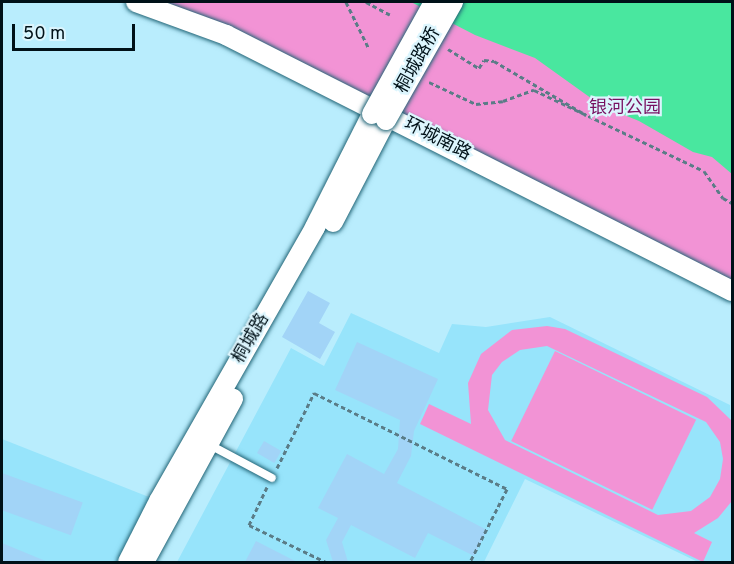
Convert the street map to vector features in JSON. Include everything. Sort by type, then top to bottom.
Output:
[{"type":"street","name":"环城南路","points":[[136,2],[226,34],[732,291]]},
{"type":"street","name":"桐城路桥","points":[[379,117],[434,2]]},
{"type":"street","name":"桐城路桥","points":[[379,117],[453,2]]},
{"type":"street","name":"桐城路","points":[[128,562],[201,440],[315,227],[379,117]]},
{"type":"street","name":"桐城路","points":[[144,562],[201,440]]},
{"type":"lane","points":[[201,440],[272,478]]},
{"type":"path","points":[[346,2],[369,50]]},
{"type":"path","points":[[366,2],[390,15]]},
{"type":"path","points":[[448,49],[479,68],[484,60],[494,61],[562,97],[592,119]]},
{"type":"path","points":[[429,82],[476,104],[502,101],[534,90],[704,171],[723,198],[732,203]]},
{"type":"path","points":[[326,562],[249,525],[314,393],[507,489],[470,562]]},
{"type":"shaded area","points":[[411,2],[732,2],[732,174],[712,157],[693,152],[639,121],[602,106],[535,58],[475,35]]},
{"type":"shaded area","points":[[351,313],[439,353],[452,324],[486,327],[550,317],[730,405],[732,562],[698,562],[525,479],[484,562],[177,562],[291,348],[324,366]]},
{"type":"shaded area","points":[[2,439],[159,501],[128,562],[2,562]]},
{"type":"green space","name":"银河公园","points":[[129,2],[732,2],[732,285],[344,88]]},
{"type":"green space","points":[[547,326],[565,329],[707,397],[731,420],[732,501],[718,518],[694,533],[712,542],[703,562],[420,424],[429,404],[471,424],[468,383],[481,354],[512,330]],"holes":[[[547,346],[706,422],[720,442],[723,459],[720,479],[710,497],[691,511],[658,515],[505,440],[488,410],[492,375],[502,362],[520,350]]]},
{"type":"green space","points":[[555,351],[696,420],[652,510],[511,441]]},
{"type":"building","points":[[308,291],[330,303],[319,323],[335,332],[320,359],[282,337]]},
{"type":"building","points":[[357,342],[438,379],[414,431],[411,456],[397,483],[487,530],[474,556],[428,533],[415,558],[351,525],[342,542],[348,562],[333,562],[326,540],[338,518],[318,508],[347,454],[384,474],[398,449],[400,420],[335,390]]},
{"type":"building","points":[[264,441],[281,451],[274,463],[257,453]]},
{"type":"building","points":[[2,473],[83,502],[71,535],[2,510]]},
{"type":"building","points":[[256,541],[297,562],[245,562]]},
{"type":"building","points":[[2,543],[48,562],[2,562]]}]
